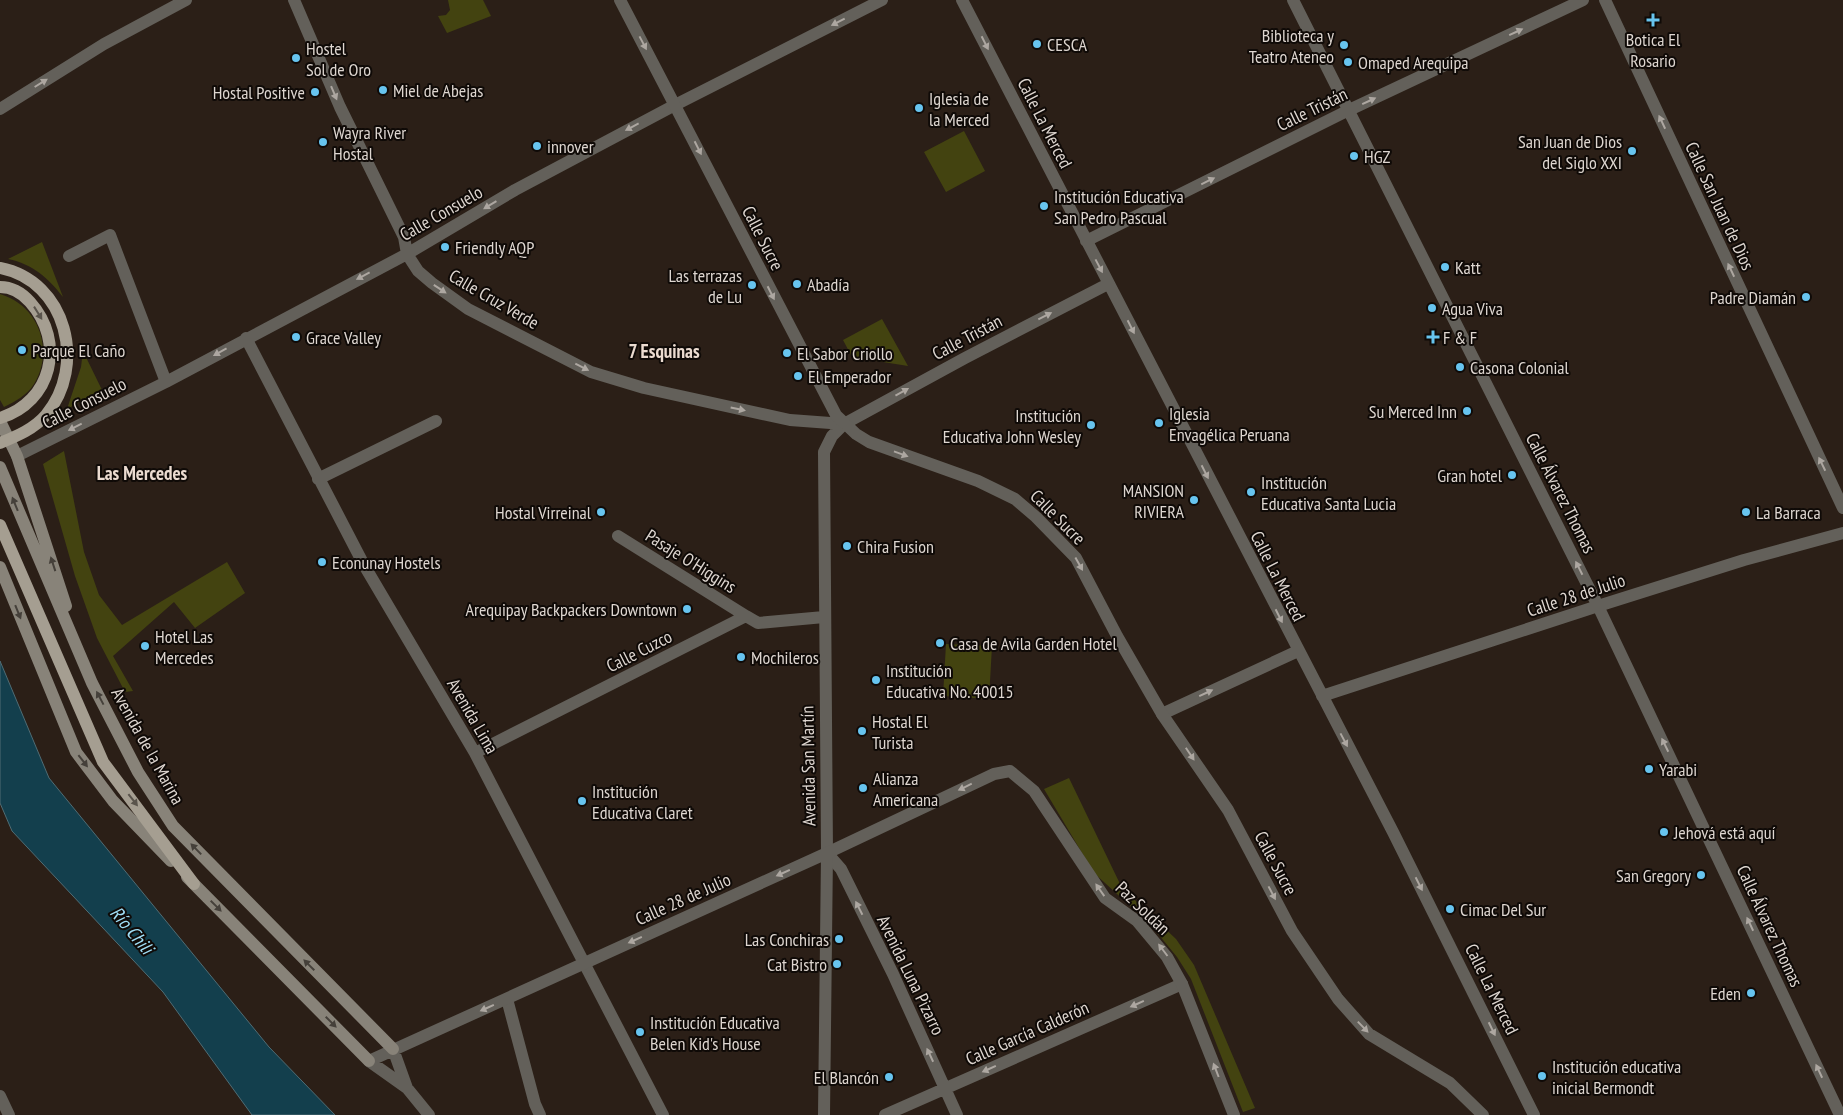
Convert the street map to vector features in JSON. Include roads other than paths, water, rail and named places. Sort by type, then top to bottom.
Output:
[{"type":"main road","points":[[0,268],[22,275],[32,281],[48,296],[65,327],[68,360],[60,392],[46,415],[20,435],[0,443]]},
{"type":"main road","points":[[0,287],[16,291],[37,310],[45,325],[51,346],[50,363],[37,391],[13,414],[0,419],[17,456],[84,660]]},
{"type":"main road","name":"Avenida de la Marina","points":[[0,467],[42,568],[84,660],[92,683],[138,772],[173,826],[393,1049]]},
{"type":"main road","points":[[0,525],[103,762],[194,884]]},
{"type":"main road","name":"Avenida de la Marina","points":[[0,567],[76,752],[113,801],[370,1061]]},
{"type":"street","points":[[0,109],[104,44],[186,0]]},
{"type":"street","name":"Calle Cruz Verde","points":[[294,0],[340,107],[404,238],[407,254],[418,271],[468,309],[591,372],[644,388],[790,420],[844,424]]},
{"type":"street","name":"Calle Sucre","points":[[620,0],[676,104],[836,415],[844,424],[870,442],[978,481],[1024,505],[1076,558],[1117,636],[1162,714],[1228,810],[1292,931],[1348,1012],[1373,1037],[1450,1083],[1483,1115]]},
{"type":"street","name":"Calle Consuelo","points":[[17,456],[166,382],[407,254],[515,190],[676,104],[882,0]]},
{"type":"street","name":"Calle La Merced","points":[[962,0],[1463,969],[1534,1115]]},
{"type":"street","name":"Calle Álvarez Thomas","points":[[1293,0],[1347,111],[1598,606],[1840,1115]]},
{"type":"street","name":"Calle Tristán","points":[[1086,241],[1347,111],[1583,0]]},
{"type":"street","name":"Calle San Juan de Dios","points":[[1605,0],[1843,508]]},
{"type":"street","points":[[69,256],[110,235],[166,382]]},
{"type":"street","name":"Calle Tristán","points":[[844,424],[965,358],[1108,284]]},
{"type":"street","name":"Avenida Lima","points":[[246,338],[364,565],[475,753],[663,1115]]},
{"type":"street","points":[[318,478],[436,421]]},
{"type":"street","name":"Avenida San Martín","points":[[824,1115],[825,874],[827,853],[824,452],[832,436],[844,424]]},
{"type":"street","name":"Calle 28 de Julio","points":[[1322,696],[1744,560],[1843,533]]},
{"type":"street","name":"Pasaje O'Higgins","points":[[618,536],[746,616]]},
{"type":"street","points":[[746,616],[758,623],[824,617]]},
{"type":"street","name":"Calle Cuzco","points":[[475,753],[746,616]]},
{"type":"street","points":[[1162,714],[1298,651]]},
{"type":"street","name":"Calle 28 de Julio","points":[[370,1061],[507,999],[583,962],[827,853],[994,774],[1010,772]]},
{"type":"street","name":"Paz Soldán","points":[[1010,772],[1034,791],[1105,898],[1137,921],[1168,957],[1182,984],[1234,1115]]},
{"type":"street","name":"Avenida Luna Pizarro","points":[[827,853],[841,869],[893,974],[957,1115]]},
{"type":"street","name":"Calle García Calderón","points":[[885,1115],[1182,984]]},
{"type":"street","points":[[507,999],[540,1115]]},
{"type":"street","name":"Avenida de la Marina","points":[[393,1049],[407,1088]]},
{"type":"street","name":"Avenida de la Marina","points":[[370,1061],[407,1088],[429,1115]]},
{"type":"street","points":[[0,1096],[9,1115]]},
{"type":"water","name":"Río Chili","points":[[0,661],[49,778],[269,1047],[335,1115],[252,1115],[163,992],[12,831],[0,803]]},
{"type":"place","name":"Botica El Rosario","points":[[1653,20]]},
{"type":"place","name":"CESCA","points":[[1037,44]]},
{"type":"place","name":"Biblioteca y Teatro Ateneo","points":[[1344,45]]},
{"type":"place","name":"Hostel Sol de Oro","points":[[296,58]]},
{"type":"place","name":"Omaped Arequipa","points":[[1348,62]]},
{"type":"place","name":"Miel de Abejas","points":[[383,90]]},
{"type":"place","name":"Hostal Positive","points":[[315,92]]},
{"type":"place","name":"Iglesia de la Merced","points":[[919,108]]},
{"type":"place","name":"Wayra River Hostal","points":[[323,142]]},
{"type":"place","name":"innover","points":[[537,146]]},
{"type":"place","name":"San Juan de Dios del Siglo XXI","points":[[1632,151]]},
{"type":"place","name":"HGZ","points":[[1354,156]]},
{"type":"place","name":"Institución Educativa San Pedro Pascual","points":[[1044,206]]},
{"type":"place","name":"Friendly AQP","points":[[445,247]]},
{"type":"place","name":"Katt","points":[[1445,267]]},
{"type":"place","name":"Abadía","points":[[797,284]]},
{"type":"place","name":"Las terrazas de Lu","points":[[752,285]]},
{"type":"place","name":"Padre Diamán","points":[[1806,297]]},
{"type":"place","name":"Agua Viva","points":[[1432,308]]},
{"type":"place","name":"Grace Valley","points":[[296,337]]},
{"type":"place","name":"F & F","points":[[1433,337]]},
{"type":"place","name":"Parque El Caño","points":[[22,350]]},
{"type":"place","name":"El Sabor Criollo","points":[[787,353]]},
{"type":"place","name":"Casona Colonial","points":[[1460,367]]},
{"type":"place","name":"El Emperador","points":[[798,376]]},
{"type":"place","name":"Su Merced Inn","points":[[1467,411]]},
{"type":"place","name":"Iglesia Envagélica Peruana","points":[[1159,423]]},
{"type":"place","name":"Institución Educativa John Wesley","points":[[1091,425]]},
{"type":"place","name":"Gran hotel","points":[[1512,475]]},
{"type":"place","name":"Institución Educativa Santa Lucia","points":[[1251,492]]},
{"type":"place","name":"MANSION RIVIERA","points":[[1194,500]]},
{"type":"place","name":"Hostal Virreinal","points":[[601,512]]},
{"type":"place","name":"La Barraca","points":[[1746,512]]},
{"type":"place","name":"Chira Fusion","points":[[847,546]]},
{"type":"place","name":"Econunay Hostels","points":[[322,562]]},
{"type":"place","name":"Arequipay Backpackers Downtown","points":[[687,609]]},
{"type":"place","name":"Casa de Avila Garden Hotel","points":[[940,643]]},
{"type":"place","name":"Hotel Las Mercedes","points":[[145,646]]},
{"type":"place","name":"Mochileros","points":[[741,657]]},
{"type":"place","name":"Institución Educativa No. 40015","points":[[876,680]]},
{"type":"place","name":"Hostal El Turista","points":[[862,731]]},
{"type":"place","name":"Yarabi","points":[[1649,769]]},
{"type":"place","name":"Alianza Americana","points":[[863,788]]},
{"type":"place","name":"Institución Educativa Claret","points":[[582,801]]},
{"type":"place","name":"Jehová está aquí","points":[[1664,832]]},
{"type":"place","name":"San Gregory","points":[[1701,875]]},
{"type":"place","name":"Cimac Del Sur","points":[[1450,909]]},
{"type":"place","name":"Las Conchiras","points":[[839,939]]},
{"type":"place","name":"Cat Bistro","points":[[837,964]]},
{"type":"place","name":"Eden","points":[[1751,993]]},
{"type":"place","name":"Institución Educativa Belen Kid's House","points":[[640,1032]]},
{"type":"place","name":"Institución educativa inicial Bermondt","points":[[1542,1076]]},
{"type":"place","name":"El Blancón","points":[[889,1077]]},
{"type":"district","name":"7 Esquinas","points":[[664,351]]},
{"type":"district","name":"Las Mercedes","points":[[142,473]]}]
